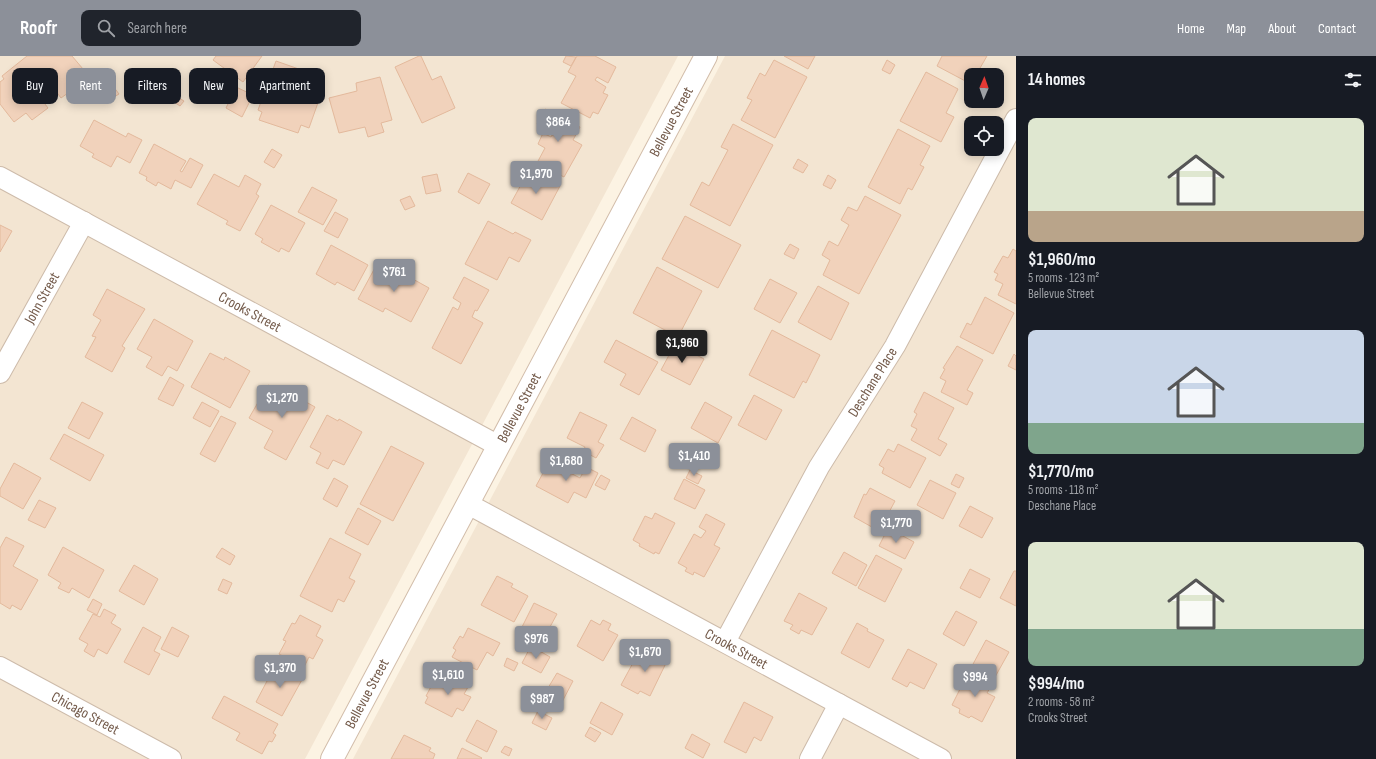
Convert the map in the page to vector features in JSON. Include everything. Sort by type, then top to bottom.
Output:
[{"type":"street","name":"Bellevue Street","points":[[332,759],[706,56]]},
{"type":"street","name":"Deschane Place","points":[[725,642],[819,467],[895,346],[1016,119]]},
{"type":"street","name":"Crooks Street","points":[[0,177],[499,446]]},
{"type":"street","name":"John Street","points":[[0,373],[84,222]]},
{"type":"street","name":"Crooks Street","points":[[468,504],[941,759]]},
{"type":"street","name":"Chicago Street","points":[[0,667],[171,759]]},
{"type":"street","points":[[810,759],[839,704]]},
{"type":"shaded area","points":[[0,56],[678,56],[305,759],[0,759]]},
{"type":"shaded area","points":[[725,56],[1016,56],[1016,759],[353,759]]},
{"type":"building","points":[[27,56],[72,56],[82,68],[66,68],[66,94],[61,98],[58,94],[58,68],[12,68]]},
{"type":"building","points":[[216,56],[262,56],[253,68],[246,68],[246,78],[243,82],[238,78],[238,68],[224,68],[213,60]]},
{"type":"building","points":[[421,56],[432,80],[441,76],[455,108],[422,123],[395,67]]},
{"type":"building","points":[[566,56],[576,57],[571,66],[563,62]]},
{"type":"building","points":[[577,56],[595,56],[616,67],[608,83],[597,77],[595,80],[606,87],[603,93],[608,95],[598,114],[593,112],[590,118],[561,103],[576,76],[568,72]]},
{"type":"building","points":[[784,56],[815,56],[808,69]]},
{"type":"building","points":[[942,56],[987,56],[980,68],[964,68],[964,80],[937,66]]},
{"type":"building","points":[[774,60],[807,77],[775,138],[741,120],[752,100],[747,98],[760,73],[765,76]]},
{"type":"building","points":[[887,60],[895,65],[890,74],[882,70]]},
{"type":"building","points":[[276,61],[296,68],[273,68]]},
{"type":"building","points":[[12,68],[12,104],[45,104],[48,108],[32,120],[26,113],[14,122],[0,104],[0,82],[4,79],[2,76]]},
{"type":"building","points":[[926,72],[958,89],[946,113],[954,117],[941,142],[900,121]]},
{"type":"building","points":[[380,77],[392,120],[381,123],[384,132],[368,137],[365,127],[339,133],[329,98],[357,91],[356,83]]},
{"type":"building","points":[[238,88],[246,92],[246,104],[248,104],[242,117],[226,108],[228,104],[238,104]]},
{"type":"building","points":[[181,99],[184,101],[180,106],[177,104],[181,104]]},
{"type":"building","points":[[260,104],[318,104],[309,128],[301,125],[298,133],[259,120],[262,112],[258,110]]},
{"type":"building","points":[[545,109],[580,127],[573,140],[582,145],[564,177],[537,163],[545,148],[538,144],[543,133],[551,137],[554,132],[537,124]]},
{"type":"building","points":[[94,120],[126,137],[128,133],[142,140],[130,163],[117,156],[111,167],[92,157],[94,154],[80,146]]},
{"type":"building","points":[[733,124],[773,145],[730,226],[690,205],[702,182],[709,186],[728,150],[721,147]]},
{"type":"building","points":[[898,129],[930,146],[920,165],[924,167],[912,190],[908,188],[900,204],[868,187]]},
{"type":"building","points":[[154,144],[186,161],[180,171],[182,172],[190,158],[203,165],[191,188],[175,180],[171,189],[158,182],[156,186],[146,180],[147,177],[139,173]]},
{"type":"building","points":[[272,149],[282,155],[274,168],[264,162]]},
{"type":"building","points":[[798,159],[808,165],[803,173],[793,168]]},
{"type":"building","points":[[529,170],[560,186],[542,220],[511,203]]},
{"type":"building","points":[[468,173],[490,184],[479,204],[458,192]]},
{"type":"building","points":[[214,174],[239,187],[245,175],[261,184],[256,194],[259,196],[240,231],[226,224],[228,221],[197,204]]},
{"type":"building","points":[[437,174],[441,191],[426,194],[422,177]]},
{"type":"building","points":[[828,175],[836,180],[831,189],[823,185]]},
{"type":"building","points":[[312,187],[337,200],[323,225],[298,212]]},
{"type":"building","points":[[410,196],[415,206],[405,210],[400,200]]},
{"type":"building","points":[[865,196],[901,215],[859,294],[823,275],[830,260],[822,255],[829,241],[838,246],[849,225],[841,220],[848,207],[857,211]]},
{"type":"building","points":[[271,205],[305,223],[289,252],[281,248],[279,252],[261,242],[263,239],[255,234]]},
{"type":"building","points":[[335,212],[348,219],[338,238],[324,231]]},
{"type":"building","points":[[685,216],[741,245],[718,288],[662,259]]},
{"type":"building","points":[[488,221],[513,234],[515,232],[531,240],[519,262],[509,257],[497,280],[465,264]]},
{"type":"building","points":[[0,225],[12,231],[0,252]]},
{"type":"building","points":[[790,244],[799,249],[794,259],[784,254]]},
{"type":"building","points":[[331,245],[368,265],[354,291],[337,282],[335,285],[316,274]]},
{"type":"building","points":[[1013,249],[1016,251],[1016,304],[998,295],[1003,284],[995,280],[998,274],[994,272],[1003,256],[1008,258]]},
{"type":"building","points":[[377,264],[400,276],[402,273],[429,288],[411,322],[385,308],[383,312],[358,299]]},
{"type":"building","points":[[657,267],[702,291],[678,337],[633,313]]},
{"type":"building","points":[[464,277],[489,290],[472,317],[483,323],[461,364],[432,348],[453,307],[458,310],[461,303],[453,298]]},
{"type":"building","points":[[770,279],[797,293],[780,323],[754,309]]},
{"type":"building","points":[[818,286],[849,303],[831,340],[798,322]]},
{"type":"building","points":[[107,289],[145,309],[122,346],[125,348],[112,372],[85,357],[96,337],[92,336],[101,320],[93,315]]},
{"type":"building","points":[[985,297],[1014,313],[993,354],[960,337],[967,323],[971,325]]},
{"type":"building","points":[[154,319],[193,341],[177,371],[168,366],[162,376],[146,367],[152,357],[137,349]]},
{"type":"building","points":[[772,330],[820,355],[806,383],[803,381],[794,398],[749,375]]},
{"type":"building","points":[[616,340],[658,362],[639,395],[620,385],[626,374],[604,362]]},
{"type":"building","points":[[675,344],[704,359],[690,385],[661,370]]},
{"type":"building","points":[[957,346],[983,360],[967,390],[973,393],[967,405],[941,392],[946,381],[940,378],[945,369],[943,368]]},
{"type":"building","points":[[210,353],[224,360],[225,357],[250,371],[230,408],[191,387]]},
{"type":"building","points":[[1014,354],[1016,356],[1016,370],[1008,366]]},
{"type":"building","points":[[170,377],[184,385],[173,406],[158,399]]},
{"type":"building","points":[[268,385],[280,391],[281,388],[315,407],[286,460],[264,448],[273,431],[249,418]]},
{"type":"building","points":[[924,392],[954,408],[938,439],[947,444],[940,456],[911,440],[917,429],[911,426],[917,414],[914,412]]},
{"type":"building","points":[[754,395],[782,410],[766,440],[738,425]]},
{"type":"building","points":[[82,402],[103,413],[89,439],[68,428]]},
{"type":"building","points":[[202,402],[219,411],[210,427],[193,418]]},
{"type":"building","points":[[705,402],[732,417],[718,443],[691,428]]},
{"type":"building","points":[[580,412],[607,425],[598,442],[604,445],[596,458],[583,451],[585,447],[567,438]]},
{"type":"building","points":[[327,415],[338,421],[339,419],[362,432],[344,465],[333,460],[328,469],[316,463],[321,453],[310,447]]},
{"type":"building","points":[[221,416],[236,423],[215,462],[200,454]]},
{"type":"building","points":[[632,417],[656,430],[645,452],[620,439]]},
{"type":"building","points":[[64,434],[104,455],[90,481],[50,459]]},
{"type":"building","points":[[898,444],[926,458],[910,488],[882,473],[884,468],[879,465],[888,449],[894,452]]},
{"type":"building","points":[[391,446],[424,463],[393,521],[360,504]]},
{"type":"building","points":[[549,462],[580,478],[586,467],[598,473],[586,498],[574,492],[568,503],[536,486]]},
{"type":"building","points":[[14,463],[41,478],[23,509],[0,496],[0,489]]},
{"type":"building","points":[[690,470],[702,476],[698,484],[686,478]]},
{"type":"building","points":[[956,474],[964,478],[959,488],[951,484]]},
{"type":"building","points":[[601,475],[610,480],[605,490],[595,485]]},
{"type":"building","points":[[334,478],[348,486],[337,507],[323,499]]},
{"type":"building","points":[[684,479],[705,490],[695,509],[674,499]]},
{"type":"building","points":[[930,480],[956,493],[943,519],[917,505]]},
{"type":"building","points":[[870,488],[895,501],[879,531],[854,517],[864,494],[866,495]]},
{"type":"building","points":[[39,500],[56,508],[45,528],[28,520]]},
{"type":"building","points":[[970,506],[993,518],[982,538],[959,526]]},
{"type":"building","points":[[358,508],[381,521],[368,545],[345,533]]},
{"type":"building","points":[[655,513],[675,523],[659,554],[655,552],[654,554],[639,546],[640,544],[633,540],[645,516],[652,519]]},
{"type":"building","points":[[706,514],[725,524],[714,545],[720,548],[704,577],[694,572],[693,575],[685,571],[687,568],[678,563],[694,534],[701,538],[706,531],[699,527]]},
{"type":"building","points":[[888,528],[914,542],[905,559],[879,546]]},
{"type":"building","points":[[6,537],[24,546],[13,566],[38,580],[21,610],[12,605],[10,609],[0,603],[0,548]]},
{"type":"building","points":[[330,538],[361,554],[349,578],[355,581],[344,602],[338,599],[332,612],[300,596]]},
{"type":"building","points":[[63,547],[104,570],[89,598],[72,588],[69,593],[58,588],[61,583],[48,575]]},
{"type":"building","points":[[222,548],[235,556],[230,565],[216,557]]},
{"type":"building","points":[[844,552],[867,565],[856,586],[832,573]]},
{"type":"building","points":[[876,555],[902,569],[885,602],[858,588]]},
{"type":"building","points":[[134,565],[158,579],[144,605],[119,591]]},
{"type":"building","points":[[970,569],[990,579],[980,598],[960,588]]},
{"type":"building","points":[[1014,571],[1016,571],[1016,606],[1000,598]]},
{"type":"building","points":[[497,576],[513,584],[511,587],[528,596],[514,622],[481,605]]},
{"type":"building","points":[[223,579],[232,583],[227,594],[218,590]]},
{"type":"building","points":[[799,593],[827,608],[812,635],[801,630],[799,634],[790,629],[793,625],[784,621]]},
{"type":"building","points":[[93,599],[102,604],[97,615],[87,610]]},
{"type":"building","points":[[534,603],[557,614],[544,638],[522,627]]},
{"type":"building","points":[[104,609],[116,615],[111,623],[121,629],[107,654],[98,649],[94,657],[84,651],[88,644],[79,639],[93,614],[100,617]]},
{"type":"building","points":[[956,611],[977,622],[964,646],[943,634]]},
{"type":"building","points":[[300,615],[321,626],[316,636],[323,640],[313,659],[309,657],[304,667],[279,654],[286,641],[283,640],[292,623],[295,624]]},
{"type":"building","points":[[591,620],[600,625],[603,620],[611,624],[608,630],[618,635],[603,661],[577,646]]},
{"type":"building","points":[[857,623],[868,629],[867,631],[884,640],[869,668],[841,653]]},
{"type":"building","points":[[143,627],[161,637],[154,651],[160,654],[149,675],[124,662]]},
{"type":"building","points":[[172,627],[189,636],[178,657],[161,649]]},
{"type":"building","points":[[468,628],[500,643],[493,656],[487,652],[477,670],[452,657],[456,650],[453,648],[460,636],[463,638]]},
{"type":"building","points":[[986,640],[1009,652],[995,677],[972,666]]},
{"type":"building","points":[[531,646],[550,657],[541,673],[522,663]]},
{"type":"building","points":[[641,648],[652,654],[654,651],[667,661],[650,696],[640,691],[638,694],[621,685]]},
{"type":"building","points":[[908,649],[937,664],[924,689],[910,682],[907,687],[892,679]]},
{"type":"building","points":[[507,658],[518,663],[514,671],[504,666]]},
{"type":"building","points":[[277,662],[304,676],[282,716],[256,702]]},
{"type":"building","points":[[557,673],[573,681],[562,702],[545,693]]},
{"type":"building","points":[[979,673],[994,681],[987,693],[995,697],[982,722],[971,716],[969,718],[959,713],[960,709],[952,705],[964,681],[973,685]]},
{"type":"building","points":[[442,674],[468,687],[464,694],[471,697],[463,711],[457,708],[452,717],[425,703],[428,697],[426,696],[434,681],[438,683]]},
{"type":"building","points":[[224,696],[278,724],[273,733],[276,735],[272,742],[269,741],[262,754],[236,740],[240,733],[212,718]]},
{"type":"building","points":[[601,702],[623,714],[612,735],[590,723]]},
{"type":"building","points":[[744,702],[773,717],[761,741],[754,737],[746,753],[724,742]]},
{"type":"building","points":[[538,711],[552,718],[546,730],[532,723]]},
{"type":"building","points":[[477,720],[497,731],[487,752],[466,741]]},
{"type":"building","points":[[590,727],[601,733],[595,742],[585,736]]},
{"type":"building","points":[[692,734],[710,744],[703,758],[685,748]]},
{"type":"building","points":[[404,735],[431,748],[429,751],[435,754],[433,759],[391,759]]},
{"type":"building","points":[[505,746],[512,749],[509,756],[501,752]]},
{"type":"building","points":[[462,748],[482,758],[457,759]]}]
